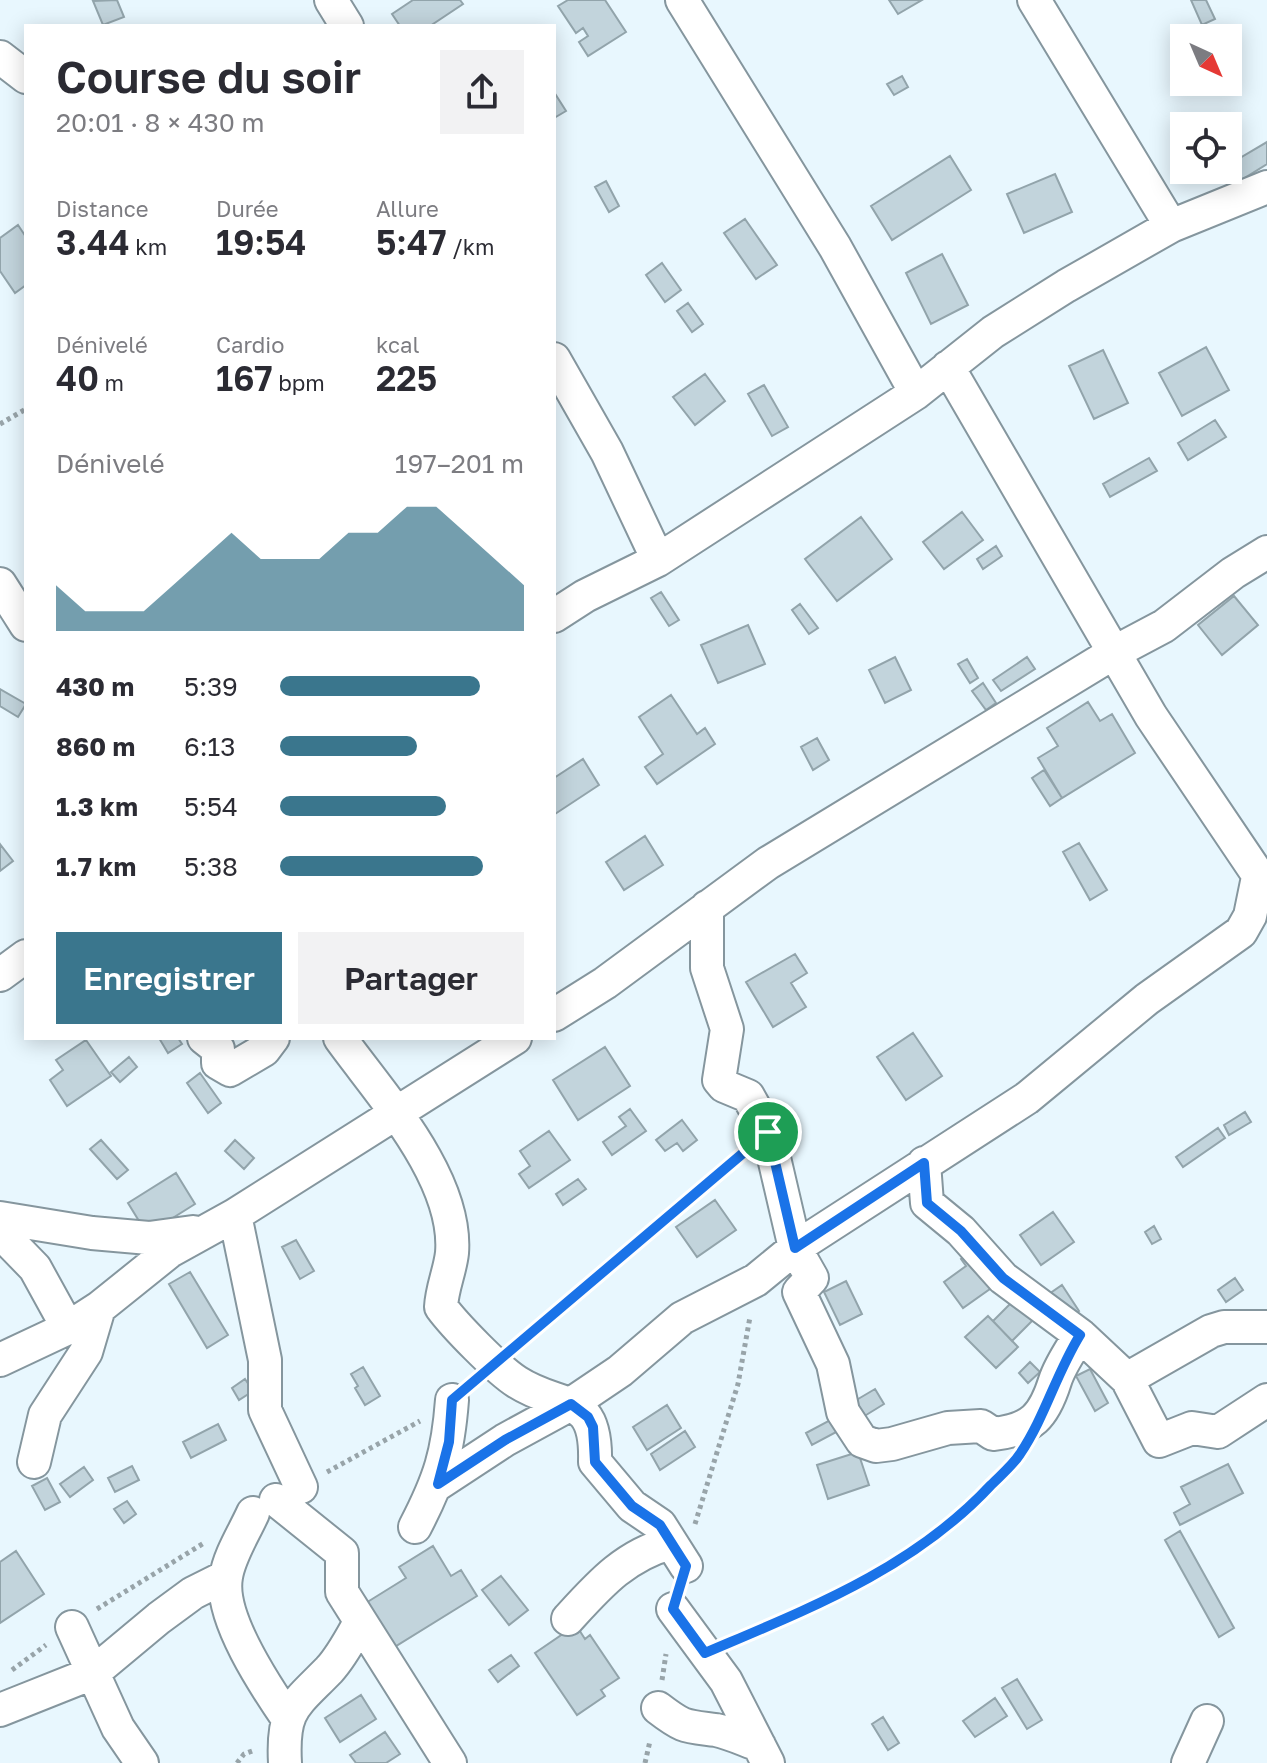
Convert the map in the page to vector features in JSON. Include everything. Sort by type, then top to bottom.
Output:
[{"type":"street","points":[[331,0],[346,24]]},
{"type":"street","points":[[682,0],[835,247],[916,393]]},
{"type":"street","points":[[1034,0],[1171,226]]},
{"type":"street","points":[[0,57],[24,75]]},
{"type":"street","points":[[556,615],[585,596],[658,560],[916,393],[1039,303],[1171,226],[1267,187]]},
{"type":"street","points":[[556,363],[607,452],[658,560]]},
{"type":"street","points":[[438,1484],[505,1440],[571,1404],[620,1371],[682,1318],[756,1280],[795,1248],[1027,1098],[1147,999],[1241,932],[1250,916],[1263,882],[1151,716],[948,367]]},
{"type":"street","points":[[556,1014],[605,983],[768,863],[1115,652],[1164,626],[1233,573],[1267,552]]},
{"type":"street","points":[[0,584],[24,622]]},
{"type":"street","points":[[707,907],[707,968],[727,1029],[719,1080],[748,1096],[768,1132],[795,1248],[812,1278],[799,1292],[833,1364],[843,1412],[862,1441],[876,1446],[892,1444],[948,1428],[981,1426],[993,1434],[1004,1433],[1040,1415],[1048,1406],[1055,1381],[1080,1335]]},
{"type":"street","points":[[0,975],[24,957]]},
{"type":"street","points":[[207,1040],[218,1049],[218,1063],[230,1070],[264,1050],[272,1040]]},
{"type":"street","points":[[342,1040],[414,1138],[448,1213],[452,1253],[442,1289],[441,1307],[518,1383],[571,1404],[588,1417],[593,1427],[595,1462],[632,1506],[660,1525],[679,1555],[633,1557],[615,1570],[568,1619]]},
{"type":"street","points":[[0,1360],[68,1328],[99,1308],[170,1251],[221,1223],[512,1040]]},
{"type":"street","points":[[924,1163],[927,1203],[961,1231],[1003,1278],[1080,1335],[1127,1379],[1159,1441],[1192,1428],[1218,1432],[1267,1400]]},
{"type":"street","points":[[0,1218],[92,1233],[149,1238],[221,1223]]},
{"type":"street","points":[[0,1710],[93,1673],[193,1593],[225,1577],[276,1500],[265,1410],[265,1360],[221,1223]]},
{"type":"street","points":[[0,1232],[35,1268],[68,1328]]},
{"type":"street","points":[[34,1462],[45,1415],[86,1352],[99,1308]]},
{"type":"street","points":[[1127,1379],[1211,1331],[1224,1327],[1267,1327]]},
{"type":"street","points":[[415,1527],[438,1484],[449,1442],[452,1400]]},
{"type":"street","points":[[276,1500],[342,1553],[342,1592],[450,1763]]},
{"type":"street","points":[[225,1577],[234,1626],[268,1690],[288,1719]]},
{"type":"street","points":[[673,1609],[726,1681],[764,1754]]},
{"type":"street","points":[[285,1763],[284,1738],[288,1719],[303,1693],[330,1668],[360,1622]]},
{"type":"street","points":[[72,1627],[118,1728],[142,1763]]},
{"type":"street","points":[[658,1708],[680,1725],[691,1729],[716,1730],[764,1754]]},
{"type":"street","points":[[1188,1763],[1207,1721]]},
{"type":"path","points":[[0,424],[24,410]]},
{"type":"path","points":[[495,1362],[768,1132]]},
{"type":"path","points":[[679,1555],[697,1516],[738,1384],[756,1280]]},
{"type":"path","points":[[2,1677],[114,1596],[452,1400]]},
{"type":"path","points":[[705,1653],[855,1588],[925,1544],[977,1501],[1020,1455],[1040,1415]]},
{"type":"path","points":[[645,1763],[658,1708],[673,1609]]},
{"type":"building","points":[[117,0],[124,17],[103,24],[93,1]]},
{"type":"building","points":[[413,0],[460,0],[463,4],[433,24],[399,24],[392,14]]},
{"type":"building","points":[[568,0],[605,0],[626,32],[588,56],[579,42],[588,36],[583,28],[576,33],[558,6]]},
{"type":"building","points":[[889,0],[922,0],[898,14]]},
{"type":"building","points":[[1191,0],[1206,0],[1215,19],[1202,24]]},
{"type":"building","points":[[902,76],[908,87],[894,95],[887,84]]},
{"type":"building","points":[[556,95],[566,111],[556,117]]},
{"type":"building","points":[[1267,142],[1267,164],[1242,180],[1242,157]]},
{"type":"building","points":[[950,156],[971,190],[892,240],[871,206]]},
{"type":"building","points":[[1055,174],[1072,212],[1024,233],[1007,194]]},
{"type":"building","points":[[606,181],[619,206],[609,212],[595,187]]},
{"type":"building","points":[[745,219],[777,265],[756,279],[724,233]]},
{"type":"building","points":[[18,225],[24,234],[24,286],[15,293],[0,271],[0,238]]},
{"type":"building","points":[[942,254],[968,305],[931,324],[906,273]]},
{"type":"building","points":[[662,263],[681,290],[665,302],[646,275]]},
{"type":"building","points":[[688,303],[703,324],[692,332],[677,311]]},
{"type":"building","points":[[1206,347],[1229,390],[1182,416],[1159,373]]},
{"type":"building","points":[[1103,350],[1128,403],[1094,419],[1069,366]]},
{"type":"building","points":[[705,374],[725,401],[695,425],[673,397]]},
{"type":"building","points":[[764,385],[788,427],[772,436],[748,394]]},
{"type":"building","points":[[1215,420],[1226,437],[1188,460],[1178,443]]},
{"type":"building","points":[[1149,458],[1157,471],[1110,497],[1103,484]]},
{"type":"building","points":[[962,512],[983,540],[944,569],[923,542]]},
{"type":"building","points":[[861,517],[892,559],[837,601],[805,559]]},
{"type":"building","points":[[996,546],[1002,556],[983,569],[977,559]]},
{"type":"building","points":[[661,592],[679,620],[669,626],[651,598]]},
{"type":"building","points":[[1234,596],[1258,625],[1222,655],[1198,625]]},
{"type":"building","points":[[800,604],[818,628],[809,634],[792,610]]},
{"type":"building","points":[[748,625],[765,664],[718,683],[701,645]]},
{"type":"building","points":[[895,657],[911,690],[885,703],[869,670]]},
{"type":"building","points":[[1027,657],[1035,669],[1001,691],[993,680]]},
{"type":"building","points":[[967,659],[978,678],[970,683],[958,664]]},
{"type":"building","points":[[983,683],[996,703],[986,710],[972,691]]},
{"type":"building","points":[[0,689],[24,703],[18,717],[0,706]]},
{"type":"building","points":[[671,695],[697,734],[705,728],[715,744],[657,784],[645,767],[663,754],[639,717]]},
{"type":"building","points":[[1088,702],[1100,721],[1112,714],[1135,753],[1062,798],[1038,758],[1058,746],[1047,728]]},
{"type":"building","points":[[817,738],[829,760],[813,770],[801,747]]},
{"type":"building","points":[[583,759],[599,785],[556,813],[556,777]]},
{"type":"building","points":[[1044,770],[1062,798],[1050,806],[1032,778]]},
{"type":"building","points":[[645,836],[663,865],[624,890],[606,862]]},
{"type":"building","points":[[1079,843],[1107,890],[1090,900],[1063,852]]},
{"type":"building","points":[[0,844],[13,861],[0,871]]},
{"type":"building","points":[[795,954],[807,973],[791,983],[806,1007],[773,1027],[746,982]]},
{"type":"building","points":[[913,1033],[942,1076],[906,1100],[877,1057]]},
{"type":"building","points":[[86,1040],[111,1076],[67,1106],[50,1080],[63,1070],[56,1060]]},
{"type":"building","points":[[160,1040],[179,1040],[182,1044],[168,1053]]},
{"type":"building","points":[[605,1047],[630,1086],[578,1120],[553,1080]]},
{"type":"building","points":[[129,1057],[137,1067],[120,1082],[111,1072]]},
{"type":"building","points":[[200,1073],[221,1103],[208,1113],[187,1083]]},
{"type":"building","points":[[630,1109],[646,1131],[612,1155],[603,1142],[626,1126],[619,1117]]},
{"type":"building","points":[[1245,1112],[1251,1122],[1229,1135],[1224,1125]]},
{"type":"building","points":[[682,1120],[697,1140],[683,1151],[677,1143],[665,1151],[656,1140]]},
{"type":"building","points":[[1218,1128],[1225,1138],[1183,1167],[1176,1157]]},
{"type":"building","points":[[549,1131],[570,1160],[529,1188],[519,1174],[530,1166],[520,1151]]},
{"type":"building","points":[[101,1140],[128,1170],[117,1179],[90,1149]]},
{"type":"building","points":[[235,1140],[254,1158],[244,1169],[225,1151]]},
{"type":"building","points":[[176,1173],[195,1204],[147,1234],[128,1203]]},
{"type":"building","points":[[578,1179],[586,1189],[563,1205],[556,1194]]},
{"type":"building","points":[[715,1200],[736,1230],[697,1257],[676,1227]]},
{"type":"building","points":[[1053,1212],[1074,1242],[1041,1265],[1020,1235]]},
{"type":"building","points":[[1154,1226],[1161,1239],[1152,1244],[1145,1232]]},
{"type":"building","points":[[296,1240],[314,1271],[300,1279],[282,1247]]},
{"type":"building","points":[[973,1250],[997,1284],[963,1308],[944,1282],[966,1266],[961,1259]]},
{"type":"building","points":[[190,1272],[228,1335],[207,1348],[169,1284]]},
{"type":"building","points":[[1235,1278],[1243,1290],[1226,1302],[1218,1290]]},
{"type":"building","points":[[846,1281],[862,1314],[840,1325],[824,1292]]},
{"type":"building","points":[[1062,1285],[1079,1311],[1067,1319],[1049,1294]]},
{"type":"building","points":[[1017,1297],[1036,1317],[1012,1341],[993,1321]]},
{"type":"building","points":[[988,1316],[1018,1347],[996,1368],[965,1337]]},
{"type":"building","points":[[1030,1362],[1040,1372],[1028,1383],[1019,1373]]},
{"type":"building","points":[[363,1367],[380,1396],[365,1405],[351,1374]]},
{"type":"building","points":[[1090,1369],[1108,1403],[1095,1411],[1076,1376]]},
{"type":"building","points":[[245,1379],[253,1391],[239,1400],[232,1388]]},
{"type":"building","points":[[875,1389],[884,1404],[858,1420],[848,1405]]},
{"type":"building","points":[[667,1405],[681,1428],[647,1450],[633,1427]]},
{"type":"building","points":[[834,1418],[840,1430],[812,1445],[806,1433]]},
{"type":"building","points":[[218,1424],[226,1440],[191,1458],[183,1442]]},
{"type":"building","points":[[685,1431],[695,1447],[660,1470],[651,1454]]},
{"type":"building","points":[[858,1452],[869,1485],[828,1499],[817,1465]]},
{"type":"building","points":[[1228,1464],[1243,1493],[1180,1525],[1174,1513],[1190,1504],[1181,1487]]},
{"type":"building","points":[[132,1466],[139,1480],[115,1492],[108,1478]]},
{"type":"building","points":[[84,1467],[93,1480],[70,1497],[60,1484]]},
{"type":"building","points":[[47,1478],[60,1502],[45,1510],[32,1486]]},
{"type":"building","points":[[127,1501],[136,1514],[124,1523],[114,1509]]},
{"type":"building","points":[[1180,1531],[1234,1628],[1219,1637],[1165,1540]]},
{"type":"building","points":[[433,1546],[451,1576],[461,1570],[477,1596],[388,1651],[361,1606],[406,1578],[399,1567]]},
{"type":"building","points":[[16,1551],[44,1594],[0,1623],[0,1562]]},
{"type":"building","points":[[501,1576],[528,1610],[509,1625],[482,1590]]},
{"type":"building","points":[[576,1625],[585,1639],[590,1635],[619,1678],[601,1690],[605,1696],[577,1715],[535,1653]]},
{"type":"building","points":[[511,1655],[519,1666],[498,1682],[489,1670]]},
{"type":"building","points":[[1017,1679],[1042,1720],[1027,1729],[1002,1688]]},
{"type":"building","points":[[361,1695],[376,1719],[340,1742],[325,1718]]},
{"type":"building","points":[[995,1698],[1007,1716],[975,1737],[963,1721]]},
{"type":"building","points":[[883,1717],[899,1743],[888,1750],[872,1724]]},
{"type":"building","points":[[385,1732],[400,1754],[386,1763],[356,1763],[350,1755]]},
{"type":"route","points":[[768,1132],[795,1248],[924,1163],[927,1203],[961,1231],[1003,1278],[1080,1335],[1055,1381],[1048,1406],[1040,1415],[1020,1455],[977,1501],[925,1544],[855,1588],[705,1653],[673,1609],[686,1566],[660,1525],[632,1506],[595,1462],[593,1427],[588,1417],[571,1404],[505,1440],[438,1484],[449,1442],[452,1400],[768,1132]]}]
